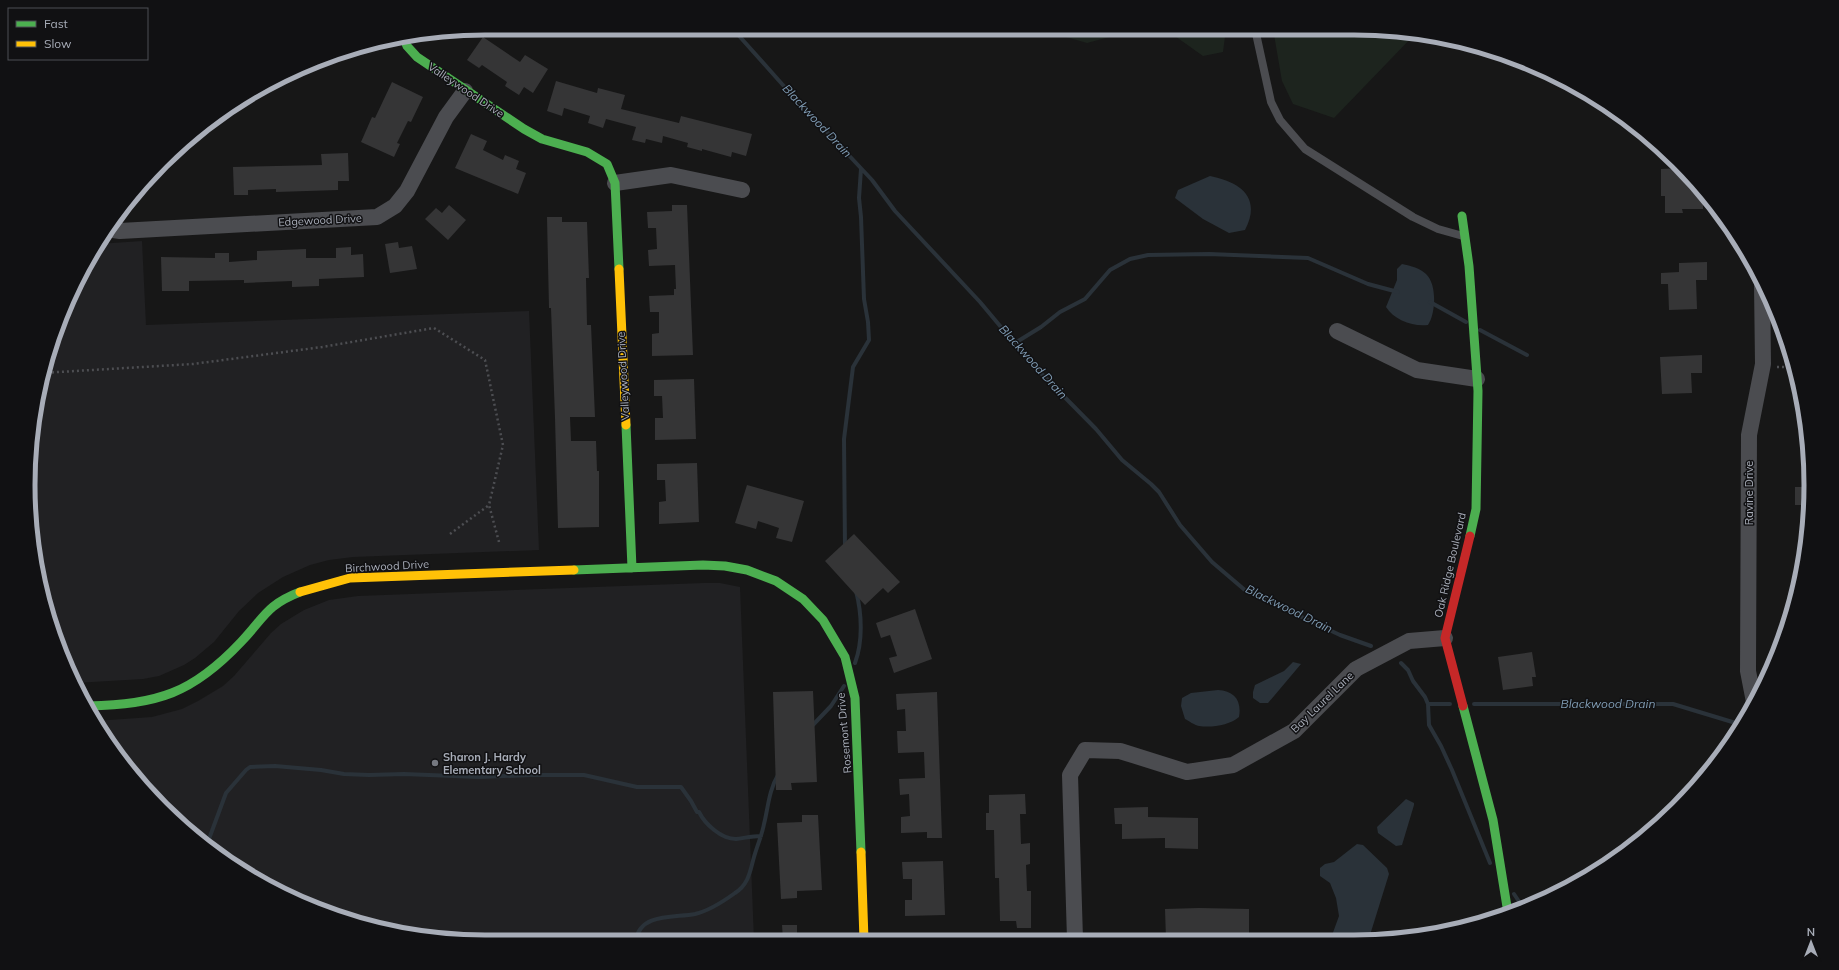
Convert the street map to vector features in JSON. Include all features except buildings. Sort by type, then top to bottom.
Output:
[{"type":"street","name":"Valleywood Drive","points":[[405,43],[406,46],[417,57],[465,91],[536,136],[587,152],[607,164],[615,183],[632,568]]},
{"type":"street","name":"Edgewood Drive","points":[[114,230],[377,216],[395,206],[407,191],[446,117],[465,91]]},
{"type":"street","points":[[615,183],[671,175],[742,190]]},
{"type":"street","name":"Oak Ridge Boulevard","points":[[1462,216],[1469,266],[1477,379],[1476,509],[1460,581],[1445,638],[1493,820],[1507,908]]},
{"type":"street","name":"Ravine Drive","points":[[1752,694],[1748,671],[1749,434],[1763,364],[1762,295]]},
{"type":"street","points":[[1337,331],[1417,370],[1477,379]]},
{"type":"street","name":"Rosemont Drive","points":[[632,568],[703,565],[725,566],[747,570],[776,581],[803,599],[818,615],[845,656],[855,706],[864,935]]},
{"type":"street","name":"Birchwood Drive","points":[[93,706],[113,706],[150,700],[181,690],[206,674],[239,644],[267,611],[295,594],[320,585],[350,578],[632,568]]},
{"type":"street","name":"Bay Laurel Lane","points":[[1075,935],[1070,775],[1085,750],[1120,752],[1187,772],[1233,765],[1294,731],[1356,669],[1409,641],[1445,638]]},
{"type":"lane","points":[[1255,35],[1271,102],[1280,120],[1305,149],[1414,216],[1438,229],[1465,237]]},
{"type":"path","points":[[49,373],[193,364],[322,347],[434,328],[484,360],[503,445],[489,505],[499,542]]},
{"type":"path","points":[[450,534],[489,505]]},
{"type":"shaded area","points":[[1059,35],[1117,35],[1087,43]]},
{"type":"shaded area","points":[[1173,35],[1225,35],[1223,52],[1203,56]]},
{"type":"shaded area","points":[[1274,35],[1354,35],[1410,39],[1334,118],[1293,104],[1282,81]]},
{"type":"shaded area","points":[[1210,176],[1231,182],[1245,193],[1251,208],[1250,218],[1245,230],[1229,233],[1203,219],[1175,198],[1178,190]]},
{"type":"shaded area","points":[[142,241],[146,325],[529,311],[539,550],[353,557],[329,560],[310,565],[283,577],[258,593],[239,611],[214,642],[184,665],[159,676],[143,679],[80,683],[59,630],[50,601],[44,573],[36,514],[36,456],[44,397],[50,369],[59,340],[81,286],[106,243]]},
{"type":"shaded area","points":[[1402,264],[1421,270],[1430,279],[1434,291],[1434,306],[1431,320],[1428,325],[1416,325],[1404,322],[1389,312],[1386,307],[1397,280],[1397,269]]},
{"type":"shaded area","name":"Sharon J. Hardy Elementary School","points":[[704,583],[720,583],[740,587],[754,935],[456,934],[397,926],[369,920],[340,911],[286,889],[260,875],[211,842],[188,823],[147,782],[128,759],[102,721],[152,717],[182,709],[223,686],[234,676],[271,633],[281,624],[304,610],[329,600],[358,596]]},
{"type":"shaded area","points":[[1293,662],[1301,664],[1268,703],[1260,703],[1253,698],[1255,685],[1284,671]]},
{"type":"shaded area","points":[[1218,690],[1228,692],[1236,698],[1240,711],[1239,717],[1226,724],[1209,727],[1193,724],[1185,719],[1181,706],[1182,698],[1191,693]]},
{"type":"shaded area","points":[[1406,799],[1414,803],[1414,805],[1402,845],[1396,846],[1378,833],[1377,827]]},
{"type":"shaded area","points":[[1357,844],[1363,845],[1387,868],[1389,874],[1370,934],[1332,935],[1339,916],[1336,898],[1330,883],[1320,876],[1320,868],[1325,864],[1334,862]]},
{"type":"waterway","name":"Blackwood Drain","points":[[738,35],[872,180],[895,211],[980,302],[1032,364],[1096,429],[1122,460],[1159,492],[1180,525],[1212,562],[1246,591],[1340,635],[1371,646]]},
{"type":"waterway","points":[[845,548],[844,439],[853,367],[869,340],[864,299],[859,198],[861,169]]},
{"type":"waterway","points":[[1015,343],[1041,327],[1060,312],[1085,299],[1110,270],[1130,259],[1148,255],[1209,254],[1308,258],[1368,284],[1398,292]]},
{"type":"waterway","points":[[1430,302],[1466,322]]},
{"type":"waterway","points":[[1480,330],[1527,355]]},
{"type":"waterway","points":[[855,663],[858,655],[861,627],[860,609],[856,591]]},
{"type":"waterway","points":[[1401,663],[1408,670],[1413,681],[1425,697],[1428,704],[1429,725],[1452,770],[1490,863]]},
{"type":"waterway","points":[[811,727],[831,706],[844,686]]},
{"type":"waterway","name":"Blackwood Drain","points":[[1428,704],[1450,704]]},
{"type":"waterway","name":"Blackwood Drain","points":[[1474,704],[1673,704],[1736,723]]},
{"type":"waterway","points":[[209,840],[226,793],[246,770],[250,767],[275,766],[321,770],[344,774],[369,775],[404,774],[479,777],[584,775],[637,787],[681,787],[697,812],[699,812],[709,826],[719,834],[736,839],[761,836]]},
{"type":"waterway","points":[[638,935],[644,925],[651,921],[659,918],[695,914],[705,911],[726,899],[743,886],[750,872],[763,828],[771,793],[778,775]]},
{"type":"waterway","points":[[1514,894],[1520,903]]},
{"type":"traffic: fast","points":[[406,43],[417,57],[524,129],[542,139],[587,152],[607,164],[615,183],[619,269]]},
{"type":"traffic: fast","points":[[1462,216],[1469,266],[1478,391],[1476,509],[1470,536]]},
{"type":"traffic: fast","points":[[626,425],[632,568]]},
{"type":"traffic: fast","points":[[574,570],[703,565],[725,566],[747,570],[776,581],[803,599],[823,620],[845,657],[855,698],[861,852]]},
{"type":"traffic: fast","points":[[93,706],[113,705],[154,699],[190,685],[223,660],[272,607],[300,592]]},
{"type":"traffic: fast","points":[[1463,706],[1493,820],[1507,908]]},
{"type":"traffic: slow","points":[[619,269],[626,425]]},
{"type":"traffic: slow","points":[[300,592],[350,578],[574,570]]},
{"type":"traffic: slow","points":[[861,852],[864,935]]},
{"type":"traffic: jam","points":[[1463,706],[1445,638],[1470,536]]},
{"type":"place","name":"Sharon J. Hardy Elementary School","points":[[435,763]]}]
